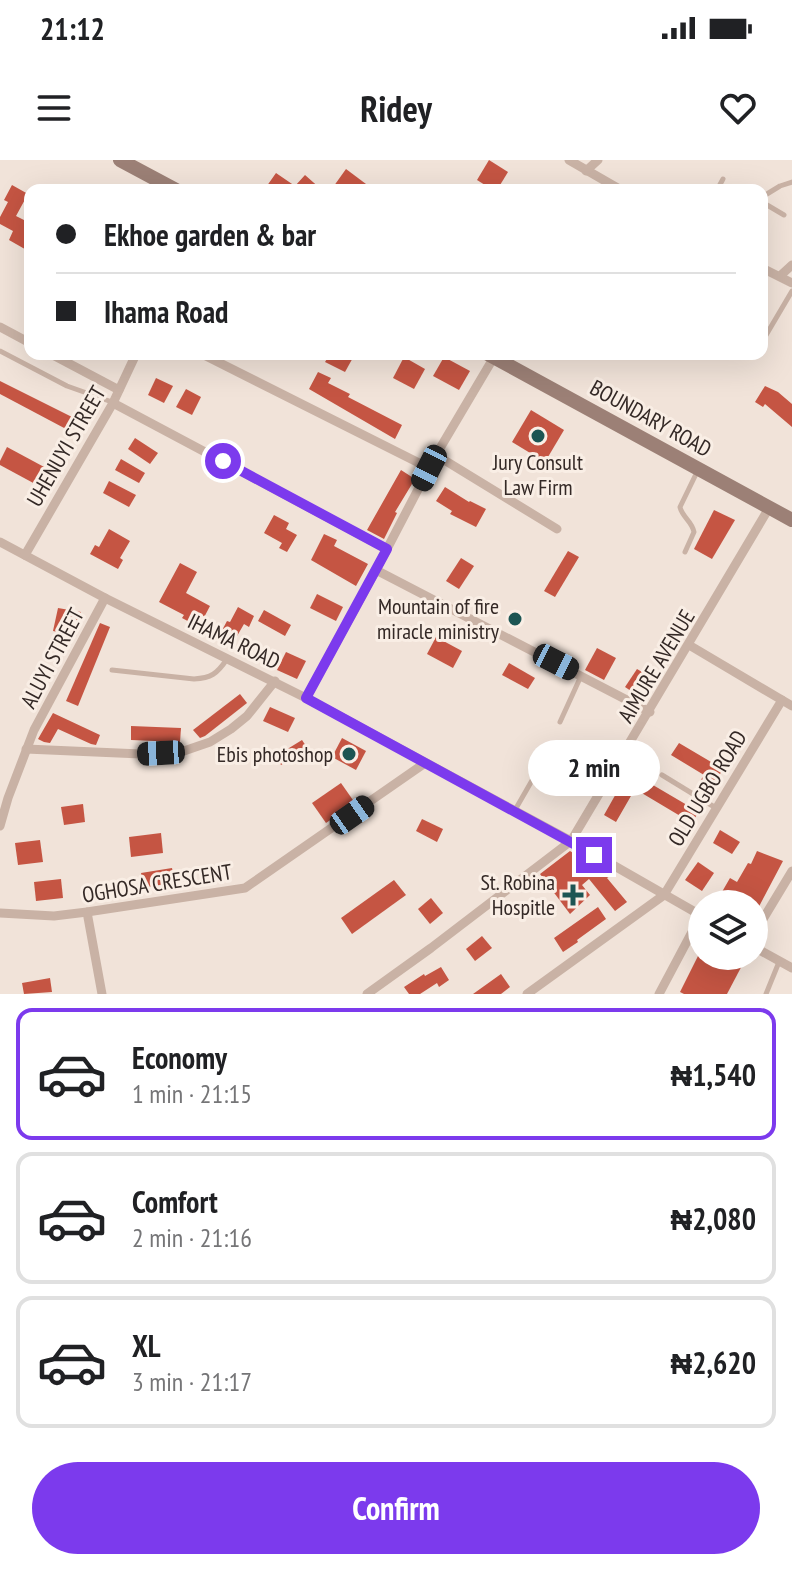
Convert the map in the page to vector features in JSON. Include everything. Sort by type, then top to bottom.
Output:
[{"type":"street","points":[[120,160],[165,184]]},
{"type":"street","points":[[569,160],[610,184]]},
{"type":"street","points":[[586,171],[598,160]]},
{"type":"street","points":[[780,276],[792,265]]},
{"type":"street","points":[[768,271],[792,283]]},
{"type":"street","points":[[0,327],[24,340]]},
{"type":"street","points":[[62,360],[119,390]]},
{"type":"street","name":"UHENUYI STREET","points":[[25,555],[113,403],[133,360]]},
{"type":"street","points":[[214,360],[429,468]]},
{"type":"street","points":[[306,698],[488,360]]},
{"type":"street","name":"BOUNDARY ROAD","points":[[500,360],[792,520]]},
{"type":"street","points":[[113,403],[387,549]]},
{"type":"street","points":[[436,455],[557,529]]},
{"type":"street","name":"AIMURE AVENUE","points":[[571,841],[769,508]]},
{"type":"street","name":"IHAMA ROAD","points":[[0,542],[105,598],[275,681],[571,841],[688,909]]},
{"type":"street","points":[[376,570],[650,712]]},
{"type":"street","name":"ALUYI STREET","points":[[0,826],[34,730],[105,598]]},
{"type":"street","points":[[689,645],[792,706]]},
{"type":"street","points":[[26,749],[141,754],[181,752],[210,742],[231,729],[247,716],[275,681]]},
{"type":"street","name":"OLD UGBO ROAD","points":[[664,895],[782,700]]},
{"type":"street","name":"OGHOSA CRESCENT","points":[[0,913],[54,916],[245,888],[425,763]]},
{"type":"street","points":[[367,994],[571,841]]},
{"type":"street","points":[[768,911],[792,871]]},
{"type":"street","points":[[527,994],[664,895]]},
{"type":"street","points":[[87,912],[102,994]]},
{"type":"street","points":[[659,994],[688,940]]},
{"type":"street","points":[[768,955],[792,968]]},
{"type":"lane","points":[[720,184],[723,179]]},
{"type":"lane","points":[[768,195],[792,182]]},
{"type":"lane","points":[[768,204],[784,215]]},
{"type":"lane","points":[[768,332],[792,291]]},
{"type":"lane","points":[[0,351],[67,386],[113,403]]},
{"type":"lane","points":[[685,552],[693,538],[694,528],[680,507],[698,469]]},
{"type":"lane","points":[[112,670],[205,679],[218,672],[227,658]]},
{"type":"lane","points":[[560,722],[581,676]]},
{"type":"lane","points":[[514,811],[534,777],[544,768],[543,756]]},
{"type":"lane","points":[[662,775],[716,808]]},
{"type":"lane","points":[[766,994],[780,962]]},
{"type":"building","points":[[489,160],[508,172],[501,184],[483,184],[477,180]]},
{"type":"building","points":[[346,169],[366,184],[335,184]]},
{"type":"building","points":[[276,173],[292,184],[268,184]]},
{"type":"building","points":[[305,175],[315,184],[297,184]]},
{"type":"building","points":[[12,185],[24,192],[24,201],[16,216],[24,220],[24,249],[9,240],[13,231],[0,224],[8,202],[4,200]]},
{"type":"building","points":[[326,360],[352,360],[345,372]]},
{"type":"building","points":[[402,360],[409,360],[425,369],[414,389],[393,378]]},
{"type":"building","points":[[442,360],[450,360],[470,371],[459,390],[433,376]]},
{"type":"building","points":[[318,372],[331,378],[328,383],[350,394],[348,397],[402,425],[395,439],[309,389]]},
{"type":"building","points":[[156,378],[173,386],[164,403],[148,395]]},
{"type":"building","points":[[0,381],[72,417],[66,429],[0,394]]},
{"type":"building","points":[[765,386],[792,404],[792,427],[765,404],[763,407],[755,402]]},
{"type":"building","points":[[186,389],[201,397],[192,415],[176,407]]},
{"type":"building","name":"Jury Consult Law Firm","points":[[531,410],[564,430],[545,462],[512,442]]},
{"type":"building","points":[[135,438],[158,453],[150,464],[128,449]]},
{"type":"building","points":[[7,447],[46,468],[37,485],[0,465]]},
{"type":"building","points":[[121,459],[145,473],[139,483],[115,470]]},
{"type":"building","points":[[401,470],[415,479],[395,512],[384,539],[367,530]]},
{"type":"building","points":[[109,481],[136,495],[129,507],[103,493]]},
{"type":"building","points":[[445,487],[486,509],[476,527],[450,514],[452,511],[436,501]]},
{"type":"building","points":[[714,510],[735,520],[712,559],[694,549]]},
{"type":"building","points":[[274,515],[289,523],[286,529],[297,535],[287,552],[279,548],[282,543],[264,533]]},
{"type":"building","points":[[109,529],[130,541],[120,558],[123,560],[118,569],[90,554],[95,545],[99,547]]},
{"type":"building","points":[[324,534],[337,540],[334,546],[368,564],[356,586],[311,560]]},
{"type":"building","points":[[568,551],[579,557],[555,597],[544,591]]},
{"type":"building","points":[[461,558],[474,566],[459,589],[446,581]]},
{"type":"building","points":[[180,563],[197,572],[186,593],[210,606],[199,627],[159,602]]},
{"type":"building","points":[[317,594],[343,607],[336,621],[310,608]]},
{"type":"building","points":[[238,607],[254,616],[249,627],[244,624],[233,643],[219,636]]},
{"type":"building","points":[[58,608],[81,612],[76,636],[53,631]]},
{"type":"building","points":[[264,610],[291,625],[285,636],[258,621]]},
{"type":"building","points":[[100,623],[110,627],[78,706],[66,701]]},
{"type":"building","points":[[436,637],[462,651],[453,668],[427,654]]},
{"type":"building","points":[[597,648],[616,658],[604,680],[585,670]]},
{"type":"building","points":[[286,652],[306,661],[297,679],[277,670]]},
{"type":"building","points":[[509,663],[535,678],[528,689],[502,675]]},
{"type":"building","points":[[637,669],[652,678],[640,697],[625,687]]},
{"type":"building","points":[[240,694],[247,703],[200,738],[193,730]]},
{"type":"building","points":[[270,707],[295,718],[288,732],[263,721]]},
{"type":"building","points":[[53,713],[100,735],[96,745],[58,729],[50,743],[38,739]]},
{"type":"building","points":[[131,726],[181,728],[180,742],[131,740]]},
{"type":"building","name":"Ebis photoshop","points":[[342,738],[366,751],[356,770],[332,757]]},
{"type":"building","points":[[302,740],[308,749],[281,765],[276,756]]},
{"type":"building","points":[[679,743],[723,769],[707,796],[695,789],[704,775],[671,755]]},
{"type":"building","points":[[631,767],[643,774],[641,778],[687,805],[691,799],[702,806],[692,823],[635,789],[616,822],[604,815]]},
{"type":"building","points":[[341,783],[355,803],[326,823],[312,803]]},
{"type":"building","points":[[83,804],[85,822],[64,825],[61,807]]},
{"type":"building","points":[[422,819],[443,829],[437,842],[416,831]]},
{"type":"building","points":[[720,830],[740,842],[732,854],[713,843]]},
{"type":"building","points":[[161,833],[163,853],[131,857],[129,837]]},
{"type":"building","points":[[40,840],[43,862],[18,865],[15,843]]},
{"type":"building","name":"St. Robina Hospitle","points":[[570,851],[610,876],[607,878],[627,902],[615,911],[589,879],[582,885],[590,895],[570,914],[540,874]]},
{"type":"building","points":[[757,851],[783,861],[768,890],[723,890],[730,878],[737,882],[748,863],[751,864]]},
{"type":"building","points":[[698,862],[714,873],[703,890],[685,880]]},
{"type":"building","points":[[172,868],[175,882],[144,888],[141,873]]},
{"type":"building","points":[[61,879],[63,898],[36,901],[34,882]]},
{"type":"building","points":[[394,880],[406,895],[352,934],[341,918]]},
{"type":"building","points":[[431,898],[443,913],[430,924],[418,909]]},
{"type":"building","points":[[598,907],[606,919],[563,952],[554,938]]},
{"type":"building","points":[[482,936],[492,948],[475,961],[466,949]]},
{"type":"building","points":[[441,967],[449,980],[439,987],[437,983],[420,994],[409,994],[404,987],[424,974]]},
{"type":"building","points":[[691,970],[740,970],[727,994],[680,992]]},
{"type":"building","points":[[501,974],[510,987],[501,994],[473,994]]},
{"type":"building","points":[[50,978],[52,992],[24,994],[22,983]]},
{"type":"place","name":"Jury Consult Law Firm","points":[[538,436]]},
{"type":"place","name":"Mountain of fire miracle ministry","points":[[515,619]]},
{"type":"place","name":"Ebis photoshop","points":[[349,754]]},
{"type":"place","name":"St. Robina Hospitle","points":[[573,895]]},
{"type":"route","points":[[223,461],[387,549],[306,698],[594,855]]}]
